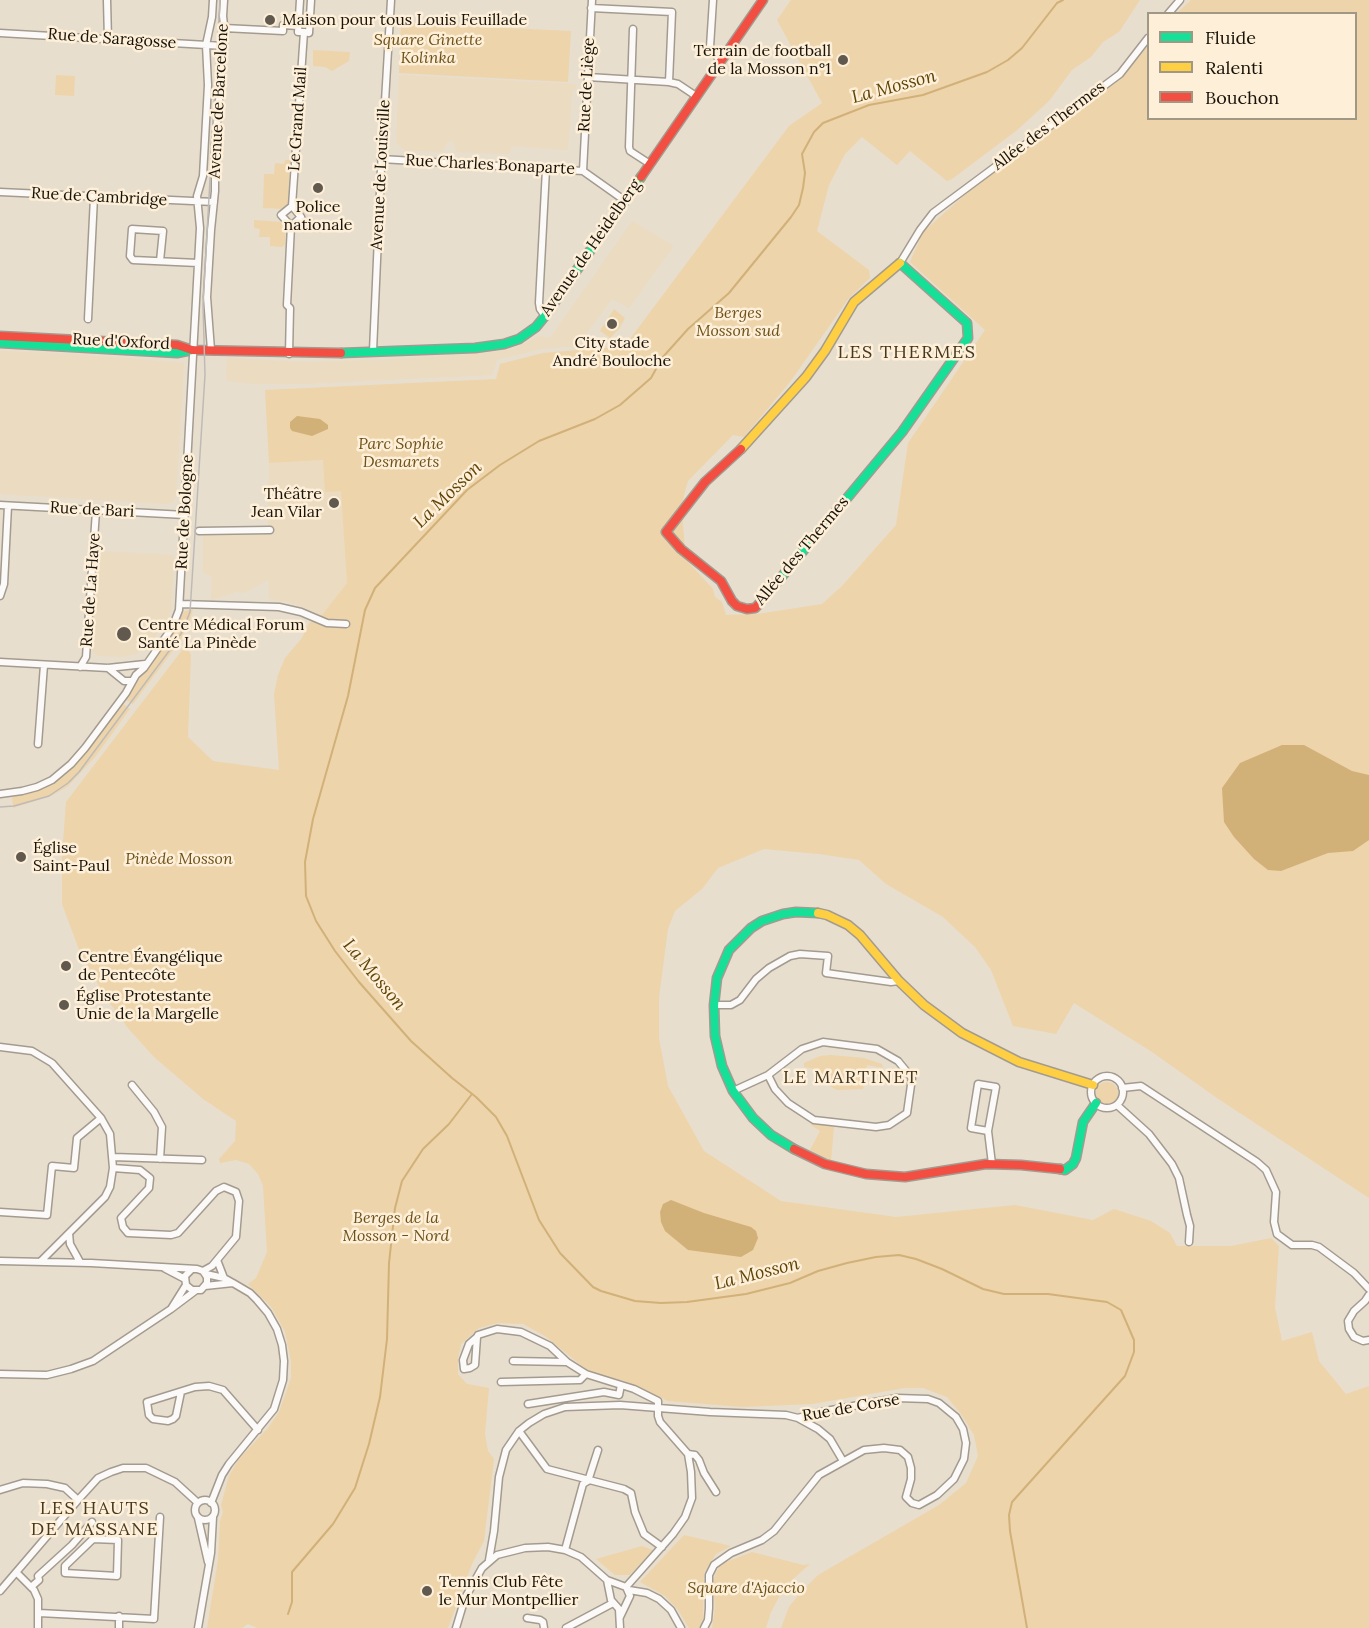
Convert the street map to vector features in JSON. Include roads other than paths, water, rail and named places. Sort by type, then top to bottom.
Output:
[{"type":"street","points":[[107,0],[108,40]]},
{"type":"street","name":"Avenue de Barcelone","points":[[192,350],[200,228],[197,201],[203,176],[208,97],[209,70],[206,45],[213,0]]},
{"type":"street","name":"Avenue de Barcelone","points":[[211,350],[207,297],[214,202],[215,145],[224,46],[224,0]]},
{"type":"street","points":[[300,0],[298,32],[304,32]]},
{"type":"street","name":"Le Grand Mail","points":[[290,354],[291,308],[287,304],[291,226],[301,217],[292,206],[304,32],[309,33],[311,0]]},
{"type":"street","name":"Avenue de Louisville","points":[[373,351],[381,159],[391,0]]},
{"type":"street","name":"Rue de Liège","points":[[583,171],[592,0]]},
{"type":"street","points":[[713,0],[710,46],[720,61]]},
{"type":"street","name":"Avenue de Heidelberg","points":[[192,350],[322,354],[475,348],[504,345],[527,334],[545,316],[763,0]]},
{"type":"street","points":[[1170,12],[1180,0]]},
{"type":"street","points":[[591,8],[672,12],[669,82]]},
{"type":"street","points":[[224,28],[283,31],[283,25],[298,26]]},
{"type":"street","points":[[633,29],[629,147],[630,151],[650,164]]},
{"type":"street","name":"Rue de Saragosse","points":[[0,33],[224,46]]},
{"type":"street","name":"Allée des Thermes","points":[[900,263],[967,324],[968,338],[902,432],[755,608],[747,609],[737,606],[721,581],[681,549],[666,532],[705,482],[738,452],[806,377],[825,351],[854,302],[900,263],[933,213],[1120,74],[1147,40]]},
{"type":"street","points":[[588,77],[669,82],[678,84],[696,96]]},
{"type":"street","name":"Rue Charles Bonaparte","points":[[381,159],[583,171],[624,201]]},
{"type":"street","points":[[545,316],[538,303],[546,169]]},
{"type":"street","name":"Rue de Cambridge","points":[[0,192],[197,201]]},
{"type":"street","points":[[88,319],[94,196]]},
{"type":"street","name":"Avenue de Barcelone","points":[[197,201],[214,202]]},
{"type":"street","name":"Le Grand Mail","points":[[291,226],[281,215],[292,206]]},
{"type":"street","points":[[160,261],[163,231],[132,229],[131,259],[160,261],[198,263]]},
{"type":"street","name":"Rue d'Oxford","points":[[0,336],[177,345],[192,350]]},
{"type":"street","name":"Rue d'Oxford","points":[[0,343],[177,353],[192,350]]},
{"type":"street","name":"Rue de Bologne","points":[[0,794],[22,791],[52,780],[71,764],[86,748],[172,628],[180,604],[193,374],[192,350]]},
{"type":"street","name":"Rue de Bari","points":[[0,505],[185,515]]},
{"type":"street","points":[[0,596],[4,584],[8,506]]},
{"type":"street","name":"Rue de La Haye","points":[[80,667],[86,657],[96,511]]},
{"type":"street","points":[[199,531],[270,530]]},
{"type":"street","points":[[180,604],[279,607],[301,612],[327,623],[346,624]]},
{"type":"street","points":[[0,662],[108,668],[145,664]]},
{"type":"street","points":[[38,744],[44,664]]},
{"type":"street","points":[[123,667],[120,672],[123,695]]},
{"type":"street","points":[[108,668],[127,682],[134,678],[132,667]]},
{"type":"street","points":[[1093,1085],[1019,1062],[977,1042],[931,1011],[898,981],[867,942],[848,925],[827,915],[813,912],[787,913],[762,921],[751,928],[729,950],[717,978],[714,1005],[715,1036],[722,1066],[733,1091],[753,1118],[777,1140],[804,1155],[840,1168],[866,1174],[905,1177],[959,1167],[992,1164],[1065,1170],[1076,1158],[1083,1122],[1096,1103]]},
{"type":"street","points":[[714,1005],[731,1005],[740,1000],[756,979],[769,968],[795,955],[828,956],[826,973],[898,981]]},
{"type":"street","points":[[733,1091],[768,1075],[802,1050],[823,1042],[835,1042],[884,1052],[898,1061],[912,1078],[907,1113],[889,1125],[876,1127],[814,1120],[788,1103],[775,1089],[768,1075]]},
{"type":"street","points":[[0,1047],[32,1052],[52,1063],[101,1118],[111,1137],[113,1168],[110,1187],[105,1197],[40,1261]]},
{"type":"street","points":[[1106,1077],[1116,1080],[1122,1088],[1122,1097],[1117,1105],[1108,1108],[1096,1103],[1092,1095],[1096,1081],[1106,1077]]},
{"type":"street","points":[[988,1131],[971,1128],[978,1084],[996,1087],[988,1131],[992,1164]]},
{"type":"street","points":[[132,1085],[154,1112],[162,1127],[160,1159]]},
{"type":"street","points":[[1122,1088],[1141,1086],[1257,1162],[1266,1170],[1276,1192],[1274,1222],[1277,1234],[1292,1245],[1312,1245],[1319,1248],[1354,1273],[1369,1289]]},
{"type":"street","points":[[1117,1105],[1149,1134],[1172,1164],[1179,1178],[1190,1226],[1189,1242]]},
{"type":"street","points":[[0,1212],[46,1215],[52,1166],[74,1168],[77,1138],[101,1118]]},
{"type":"street","points":[[113,1157],[202,1160]]},
{"type":"street","points":[[113,1168],[140,1170],[150,1178],[149,1188],[121,1218],[123,1227],[128,1233],[171,1235],[178,1233],[216,1191],[224,1187],[233,1189],[239,1201],[237,1235],[204,1273]]},
{"type":"street","points":[[69,1233],[70,1244],[80,1262]]},
{"type":"street","points":[[217,1260],[224,1278]]},
{"type":"street","points":[[0,1261],[160,1265],[197,1269],[224,1278],[250,1293],[268,1313],[282,1344],[284,1361],[279,1395],[274,1409],[222,1475],[212,1503]]},
{"type":"street","points":[[160,1265],[195,1291]]},
{"type":"street","points":[[171,1309],[191,1270]]},
{"type":"street","points":[[0,1374],[47,1374],[93,1361],[195,1291],[201,1290],[207,1280],[204,1273]]},
{"type":"street","points":[[205,1286],[233,1283]]},
{"type":"street","points":[[1369,1294],[1348,1321],[1349,1329],[1354,1337],[1363,1341],[1369,1340]]},
{"type":"street","points":[[477,1337],[475,1365],[464,1368],[463,1360],[469,1344],[477,1337],[497,1329],[521,1332],[550,1346],[567,1362],[586,1374],[634,1389],[658,1401],[660,1422],[688,1455],[692,1486],[689,1508],[673,1534],[625,1588],[614,1588],[610,1594]]},
{"type":"street","points":[[513,1360],[567,1362]]},
{"type":"street","points":[[501,1382],[580,1380],[586,1374]]},
{"type":"street","points":[[528,1404],[604,1392],[619,1395],[621,1385]]},
{"type":"street","points":[[181,1392],[176,1416],[173,1419],[168,1421],[153,1419],[149,1415],[147,1402],[195,1386],[209,1386],[223,1390],[258,1430]]},
{"type":"street","name":"Rue de Corse","points":[[519,1431],[544,1414],[565,1407],[609,1405],[786,1415],[798,1419],[815,1413],[897,1398],[928,1399],[948,1409],[956,1416],[963,1429],[966,1443],[961,1470],[937,1495],[919,1504],[912,1503],[906,1497],[911,1479],[911,1468],[908,1456],[900,1450],[884,1448],[864,1450],[843,1461]]},
{"type":"street","points":[[704,1628],[708,1620],[709,1575],[714,1565],[731,1553],[762,1540],[774,1531],[819,1475],[843,1461],[830,1439],[818,1429],[798,1419]]},
{"type":"street","points":[[489,1560],[501,1463],[506,1450],[519,1431],[547,1469],[624,1489],[631,1493],[635,1512],[644,1534],[662,1547]]},
{"type":"street","points":[[565,1550],[583,1484],[588,1481],[598,1450]]},
{"type":"street","points":[[688,1455],[694,1455],[699,1460],[716,1492]]},
{"type":"street","points":[[0,1591],[98,1478],[111,1472],[123,1468],[146,1468],[175,1482],[198,1503]]},
{"type":"street","points":[[0,1490],[23,1483],[47,1484],[65,1488],[78,1500]]},
{"type":"street","points":[[198,1628],[211,1552],[215,1508],[212,1503],[203,1500],[198,1503],[195,1511],[208,1566]]},
{"type":"street","points":[[39,1613],[154,1619],[159,1517]]},
{"type":"street","points":[[198,1518],[207,1520],[213,1517]]},
{"type":"street","points":[[30,1587],[39,1580],[38,1576],[72,1545],[92,1522]]},
{"type":"street","points":[[93,1539],[118,1540],[117,1576],[65,1573],[65,1566],[93,1539]]},
{"type":"street","points":[[456,1628],[465,1598],[478,1574],[489,1560],[508,1551],[548,1547],[565,1550],[581,1557],[607,1580],[659,1599],[671,1610],[681,1628]]},
{"type":"street","points":[[17,1573],[38,1599],[38,1628]]},
{"type":"street","points":[[607,1580],[610,1594],[620,1617],[621,1628]]},
{"type":"street","points":[[620,1617],[630,1596],[625,1588]]},
{"type":"street","points":[[566,1628],[615,1604],[622,1605],[627,1602]]},
{"type":"street","points":[[119,1616],[119,1628]]},
{"type":"street","points":[[527,1618],[540,1620],[544,1628]]},
{"type":"waterway","name":"La Mosson","points":[[1027,1628],[1010,1531],[1009,1515],[1012,1502],[1125,1376],[1134,1352],[1134,1340],[1121,1310],[1107,1302],[1048,1294],[1004,1294],[983,1289],[942,1269],[899,1255],[847,1263],[818,1271],[790,1283],[746,1294],[687,1302],[635,1301],[593,1287],[560,1253],[539,1220],[507,1136],[496,1117],[411,1041],[335,951],[316,921],[306,896],[305,862],[313,819],[348,696],[365,610],[375,588],[467,490],[500,465],[539,441],[595,419],[620,405],[651,378],[662,358],[688,329],[729,293],[791,217],[799,205],[803,188],[805,173],[802,154],[814,132],[823,123],[869,105],[923,95],[987,72],[1008,60],[1022,48],[1057,3],[1063,0]]},
{"type":"waterway","points":[[288,1614],[292,1602],[292,1572],[333,1524],[355,1488],[369,1444],[380,1397],[387,1339],[389,1263],[395,1208],[402,1181],[423,1149],[449,1124],[472,1094]]},
{"type":"tram line","points":[[0,807],[14,806],[49,796],[79,772],[175,643],[190,612],[205,375],[203,305],[220,0]]},
{"type":"place","name":"Maison pour tous Louis Feuillade","points":[[270,20]]},
{"type":"place","name":"Terrain de football de la Mosson n°1","points":[[843,60]]},
{"type":"place","name":"Police nationale","points":[[318,188]]},
{"type":"place","name":"City stade André Bouloche","points":[[612,324]]},
{"type":"place","name":"Théâtre Jean Vilar","points":[[334,503]]},
{"type":"place","name":"Centre Médical Forum Santé La Pinède","points":[[124,634]]},
{"type":"place","name":"Église Saint-Paul","points":[[21,857]]},
{"type":"place","name":"Centre Évangélique de Pentecôte","points":[[66,966]]},
{"type":"place","name":"Église Protestante Unie de la Margelle","points":[[64,1005]]},
{"type":"place","name":"Tennis Club Fête le Mur Montpellier","points":[[427,1591]]},
{"type":"district","name":"LES THERMES","points":[[907,353]]},
{"type":"district","name":"LE MARTINET","points":[[851,1078]]},
{"type":"district","name":"LES HAUTS DE MASSANE","points":[[95,1519]]},
{"type":"park label","name":"Square Ginette Kolinka","points":[[428,49]]},
{"type":"park label","name":"Berges Mosson sud","points":[[738,322]]},
{"type":"park label","name":"Parc Sophie Desmarets","points":[[401,453]]},
{"type":"park label","name":"Pinède Mosson","points":[[179,859]]},
{"type":"park label","name":"Berges de la Mosson - Nord","points":[[396,1227]]},
{"type":"park label","name":"Square d'Ajaccio","points":[[746,1588]]}]
